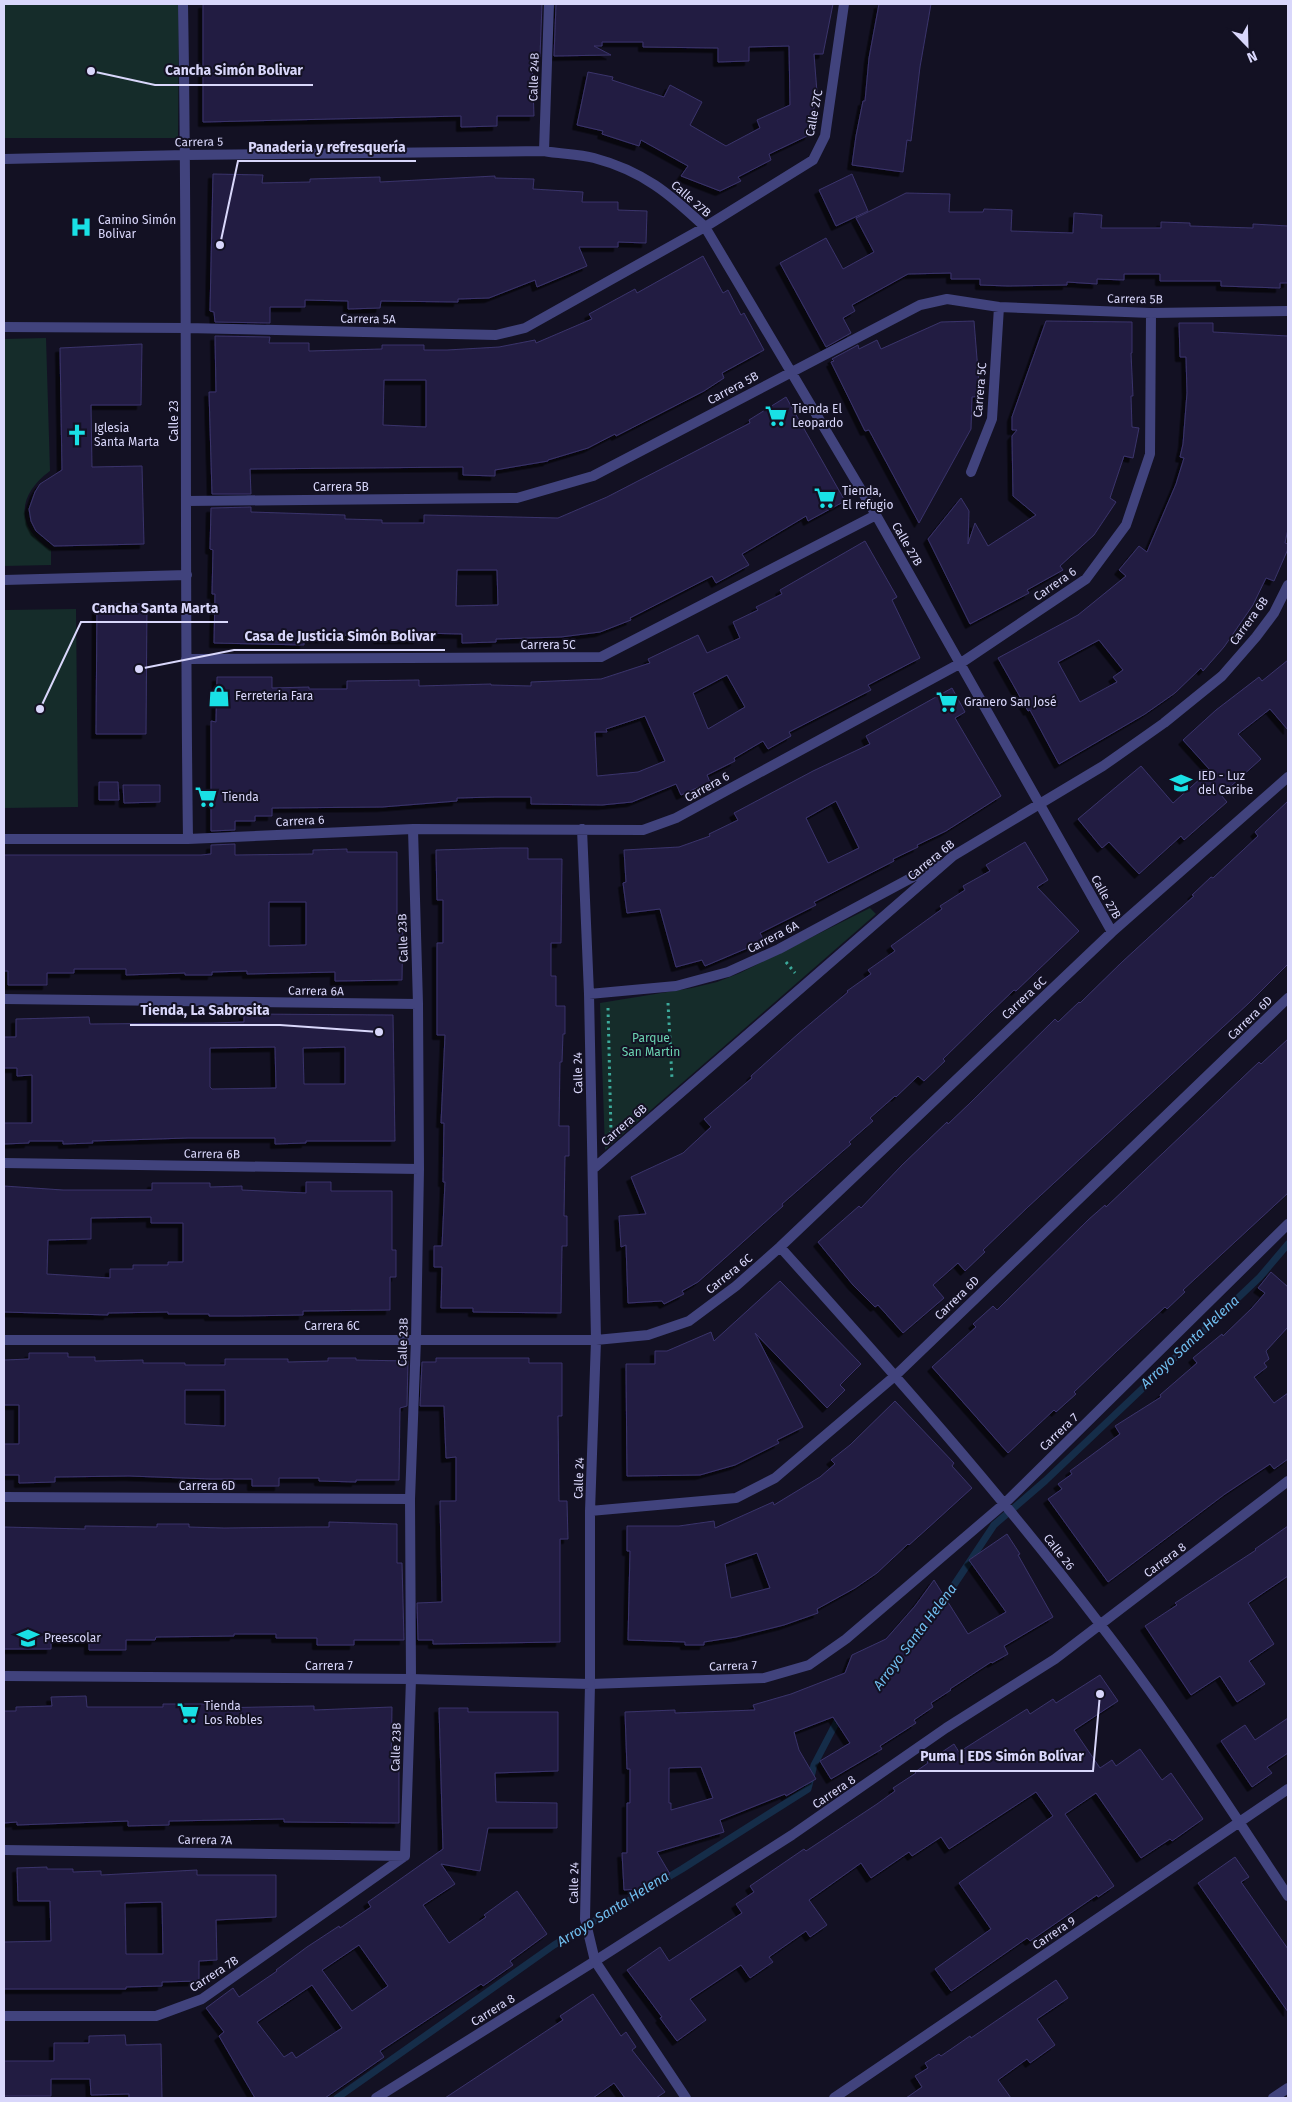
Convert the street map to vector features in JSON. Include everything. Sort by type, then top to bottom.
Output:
[{"type":"street","name":"Calle 23","points":[[183,4],[186,154],[188,839]]},
{"type":"street","name":"Calle 24B","points":[[544,151],[549,4]]},
{"type":"street","name":"Calle 27C","points":[[706,227],[813,160],[825,136],[844,4]]},
{"type":"street","name":"Carrera 5","points":[[4,159],[186,154],[544,151]]},
{"type":"street","name":"Calle 27B","points":[[544,151],[594,158],[634,172],[671,196],[706,227],[876,515],[1112,932]]},
{"type":"street","name":"Carrera 5A","points":[[4,326],[496,335],[525,328],[706,227]]},
{"type":"street","name":"Carrera 5B","points":[[187,500],[517,498],[593,476],[920,305],[947,299],[999,307],[1151,313],[1288,311]]},
{"type":"street","name":"Carrera 5C","points":[[971,472],[992,419],[999,307]]},
{"type":"street","name":"Carrera 6","points":[[4,839],[188,839],[413,829],[643,830],[676,818],[961,663],[1086,579],[1126,525],[1150,454],[1151,313]]},
{"type":"street","name":"Carrera 5C","points":[[186,659],[601,657],[876,515]]},
{"type":"street","points":[[4,580],[187,575]]},
{"type":"street","name":"Carrera 6B","points":[[593,1169],[953,856],[1111,761],[1164,723],[1222,676],[1274,613],[1288,585]]},
{"type":"street","name":"Carrera 6C","points":[[4,1340],[596,1340],[648,1335],[689,1321],[736,1286],[780,1247],[1112,932],[1288,777]]},
{"type":"street","name":"Calle 23B","points":[[405,1856],[411,1679],[410,1499],[416,1339],[419,1169],[418,1004],[413,829]]},
{"type":"street","name":"Calle 24","points":[[582,830],[589,994],[596,1340],[590,1511],[590,1684],[586,1919],[595,1961],[686,2098]]},
{"type":"street","name":"Carrera 6A","points":[[589,994],[668,987],[698,982],[728,972],[776,951],[953,856]]},
{"type":"street","name":"Carrera 6D","points":[[590,1511],[736,1498],[775,1478],[896,1375],[1288,998]]},
{"type":"street","name":"Carrera 6A","points":[[4,999],[418,1004]]},
{"type":"street","name":"Carrera 6B","points":[[4,1163],[419,1169]]},
{"type":"street","name":"Carrera 7","points":[[4,1676],[411,1679],[590,1684],[764,1678],[809,1665],[846,1639],[1005,1503],[1288,1224]]},
{"type":"street","name":"Calle 26","points":[[780,1247],[896,1375],[1005,1503],[1101,1625],[1239,1822],[1288,1896]]},
{"type":"street","name":"Carrera 8","points":[[376,2098],[792,1835],[946,1728],[1055,1659],[1288,1481]]},
{"type":"street","name":"Carrera 6D","points":[[4,1497],[410,1499]]},
{"type":"street","name":"Carrera 9","points":[[834,2098],[1288,1789]]},
{"type":"street","name":"Carrera 7A","points":[[4,1850],[405,1856]]},
{"type":"street","name":"Carrera 7B","points":[[4,2016],[156,2016],[202,1999],[405,1856]]},
{"type":"street","points":[[1273,2098],[1288,2088]]},
{"type":"path","points":[[776,951],[805,985]]},
{"type":"path","points":[[668,987],[673,1099]]},
{"type":"path","points":[[608,993],[611,1153]]},
{"type":"green space","points":[[4,4],[179,4],[178,138],[4,138]]},
{"type":"green space","points":[[46,338],[50,471],[31,491],[26,501],[25,511],[26,521],[31,531],[51,550],[51,565],[4,566],[4,339]]},
{"type":"green space","points":[[76,609],[78,807],[4,808],[4,610]]},
{"type":"green space","name":"Parque San Martin","points":[[870,908],[876,914],[605,1150],[600,1003],[717,982],[740,973]]},
{"type":"building","points":[[203,4],[542,4],[540,57],[532,57],[534,116],[497,116],[497,126],[461,127],[461,116],[203,122]]},
{"type":"building","points":[[556,4],[833,4],[823,54],[814,54],[817,92],[809,135],[769,154],[771,160],[738,177],[741,181],[720,191],[681,176],[688,166],[641,140],[639,146],[602,134],[603,131],[577,125],[588,72],[613,77],[612,80],[664,97],[670,85],[702,102],[690,125],[726,146],[760,128],[757,120],[790,105],[789,46],[749,47],[749,61],[718,62],[718,48],[643,47],[643,42],[602,42],[602,46],[594,46],[611,55],[554,56]]},
{"type":"building","points":[[879,4],[931,4],[920,67],[911,141],[907,140],[903,172],[852,165],[863,101],[865,101],[869,58]]},
{"type":"building","points":[[213,174],[263,175],[262,183],[310,182],[310,179],[380,177],[380,182],[495,176],[495,178],[534,179],[533,189],[583,192],[582,202],[618,202],[618,210],[647,211],[646,243],[618,242],[618,247],[579,247],[587,266],[537,287],[535,280],[489,298],[458,299],[458,302],[381,301],[380,308],[348,309],[348,301],[305,300],[305,307],[270,307],[270,323],[215,322],[214,312],[210,311]]},
{"type":"building","points":[[852,174],[868,211],[836,226],[819,190]]},
{"type":"building","points":[[906,193],[950,194],[949,212],[983,212],[984,209],[1012,210],[1011,231],[1073,233],[1074,213],[1102,215],[1101,228],[1161,228],[1161,222],[1190,223],[1190,226],[1253,228],[1253,224],[1288,226],[1288,283],[1280,283],[1280,288],[1221,286],[1221,281],[1160,281],[1160,274],[1124,274],[1124,280],[1097,279],[1097,284],[1067,282],[1067,285],[1008,286],[980,285],[980,279],[951,279],[951,273],[908,274],[852,305],[855,311],[843,318],[851,333],[826,347],[780,263],[826,238],[843,269],[874,252],[856,218]]},
{"type":"building","points":[[703,256],[723,293],[728,290],[741,315],[744,313],[764,350],[722,373],[724,378],[704,391],[616,436],[615,434],[588,448],[548,461],[495,470],[495,476],[463,475],[463,467],[250,469],[251,494],[212,494],[209,392],[216,392],[215,336],[270,337],[269,343],[309,343],[309,351],[382,349],[382,345],[424,345],[424,350],[499,347],[535,340],[536,343],[592,319],[589,314],[635,289],[637,293]],"holes":[[[384,380],[426,380],[426,427],[383,425]]]},
{"type":"building","points":[[974,321],[980,396],[972,397],[971,429],[919,523],[869,430],[865,431],[831,362],[834,361],[832,359],[858,345],[859,349],[877,340],[881,349],[941,322]]},
{"type":"building","points":[[1046,321],[1132,322],[1132,427],[1139,428],[1133,458],[1124,456],[1110,498],[1116,502],[1094,535],[1060,566],[1063,570],[1027,590],[1029,593],[970,624],[928,539],[961,498],[969,511],[968,544],[975,523],[988,546],[1036,515],[1013,496],[1012,436],[1017,430],[1012,430],[1012,417]]},
{"type":"building","points":[[1179,323],[1213,323],[1213,332],[1288,336],[1288,529],[1285,543],[1288,544],[1288,549],[1274,581],[1266,578],[1253,605],[1224,647],[1203,671],[1201,668],[1175,693],[1145,714],[1059,764],[1030,710],[1028,711],[998,658],[1078,615],[1126,576],[1119,570],[1139,546],[1147,552],[1176,484],[1184,458],[1180,457],[1183,444],[1187,393],[1186,357],[1180,357]],"holes":[[[1099,640],[1123,670],[1113,677],[1117,682],[1080,702],[1058,662]]]},
{"type":"building","name":"Iglesia Santa Marta","points":[[142,344],[141,405],[91,405],[92,467],[142,466],[144,544],[54,546],[36,531],[31,521],[29,509],[40,484],[62,470],[60,348]]},
{"type":"building","points":[[786,397],[845,501],[808,521],[806,516],[742,554],[749,565],[716,583],[712,576],[630,618],[631,620],[600,632],[561,637],[496,639],[496,642],[462,643],[462,634],[418,633],[418,639],[378,639],[378,636],[339,635],[339,638],[304,638],[304,645],[214,643],[215,594],[212,594],[213,550],[210,549],[211,508],[251,507],[251,512],[345,515],[345,519],[382,520],[382,523],[424,523],[424,515],[558,518],[607,497],[750,423],[749,420]],"holes":[[[457,570],[497,570],[498,605],[456,606]]]},
{"type":"building","points":[[865,541],[897,597],[892,600],[920,658],[868,685],[871,690],[789,732],[791,736],[768,749],[763,741],[734,758],[735,761],[707,775],[710,782],[681,795],[676,784],[632,802],[602,805],[531,804],[531,797],[495,797],[457,798],[457,801],[382,807],[272,808],[272,816],[255,816],[255,821],[235,821],[235,830],[211,831],[211,721],[216,722],[217,677],[272,677],[272,688],[309,687],[309,689],[347,689],[347,681],[419,680],[419,686],[491,684],[531,686],[531,682],[601,679],[650,663],[648,659],[698,635],[707,653],[740,638],[733,622],[758,610],[756,607],[782,594],[780,590]],"holes":[[[727,675],[745,707],[708,729],[693,693]],[[645,716],[665,761],[638,772],[597,776],[595,732],[607,732],[606,729]]]},
{"type":"building","points":[[97,604],[147,604],[146,734],[96,734]]},
{"type":"building","points":[[1288,660],[1288,730],[1270,709],[1238,734],[1261,759],[1221,795],[1227,802],[1184,840],[1181,836],[1139,874],[1109,842],[1102,848],[1078,819],[1141,766],[1173,803],[1210,770],[1183,740],[1216,710],[1259,677],[1262,681]]},
{"type":"building","points":[[952,688],[965,712],[955,718],[1001,796],[946,831],[893,859],[894,861],[814,902],[816,905],[760,933],[764,941],[705,966],[702,960],[676,967],[660,909],[627,913],[623,883],[626,882],[624,850],[679,847],[710,836],[709,834],[738,820],[734,813],[813,771],[870,744],[866,736]],"holes":[[[836,801],[859,848],[828,863],[806,818]]]},
{"type":"building","points":[[99,782],[118,782],[119,800],[99,800]]},
{"type":"building","points":[[123,785],[160,785],[160,802],[124,803]]},
{"type":"building","points":[[1288,801],[1288,964],[1249,1003],[1028,1207],[983,1250],[985,1252],[965,1271],[958,1263],[933,1285],[944,1298],[903,1333],[878,1305],[875,1307],[853,1285],[818,1242],[859,1206],[861,1208],[902,1165],[947,1122],[948,1124],[969,1104],[1055,1019],[1058,1022],[1080,1003],[1194,896],[1192,895],[1211,877],[1213,878],[1258,836],[1255,832]]},
{"type":"building","points":[[1025,842],[1048,880],[1037,887],[1079,931],[990,1013],[943,1059],[945,1061],[924,1081],[918,1076],[870,1118],[873,1121],[849,1142],[851,1144],[782,1204],[783,1206],[698,1282],[682,1291],[684,1294],[664,1304],[662,1301],[628,1303],[626,1245],[621,1247],[619,1216],[646,1214],[631,1177],[683,1153],[711,1127],[704,1119],[847,991],[871,974],[868,970],[895,951],[891,946],[942,909],[940,906],[965,890],[963,886],[990,871],[986,865]]},
{"type":"building","points":[[235,844],[235,855],[313,854],[313,850],[347,849],[347,852],[397,852],[397,914],[403,914],[402,980],[335,981],[335,972],[247,974],[247,971],[212,972],[212,975],[185,975],[185,973],[126,975],[126,969],[74,969],[74,973],[47,973],[47,985],[8,985],[8,971],[4,971],[4,855],[201,855],[211,854],[211,845]],"holes":[[[269,902],[306,902],[306,945],[269,946]]]},
{"type":"building","points":[[528,848],[528,859],[562,859],[561,943],[551,943],[551,976],[556,976],[556,1006],[565,1006],[565,1034],[563,1034],[562,1062],[560,1062],[559,1126],[569,1126],[569,1156],[565,1156],[564,1216],[567,1216],[567,1246],[562,1246],[561,1313],[473,1312],[473,1308],[441,1308],[442,1267],[434,1267],[434,1246],[442,1246],[445,1182],[443,1182],[444,1123],[441,1123],[445,1035],[437,1035],[437,943],[443,943],[443,900],[437,900],[436,850]]},
{"type":"building","points":[[244,1014],[393,1015],[395,1141],[306,1141],[306,1143],[275,1144],[275,1138],[188,1138],[92,1141],[93,1143],[63,1144],[63,1141],[29,1141],[29,1143],[4,1144],[4,1123],[32,1123],[32,1075],[17,1076],[17,1068],[4,1068],[4,1037],[16,1037],[16,1019],[89,1017],[90,1024],[244,1022]],"holes":[[[275,1047],[276,1088],[212,1089],[210,1087],[210,1048]],[[345,1047],[345,1084],[304,1084],[303,1048]]]},
{"type":"building","points":[[1288,1039],[1288,1193],[1183,1290],[1185,1292],[1167,1309],[1165,1307],[1117,1351],[1074,1392],[1076,1394],[1056,1412],[1054,1410],[1008,1453],[932,1367],[976,1327],[973,1324],[993,1306],[997,1310],[1088,1220],[1105,1205],[1106,1207],[1259,1062],[1261,1064]]},
{"type":"building","points":[[306,1182],[331,1182],[331,1191],[392,1191],[392,1250],[396,1250],[396,1277],[390,1277],[390,1310],[303,1311],[303,1315],[240,1316],[168,1314],[168,1312],[108,1313],[108,1315],[4,1312],[4,1186],[63,1190],[152,1190],[152,1183],[210,1183],[210,1187],[242,1186],[242,1190],[306,1193]],"holes":[[[151,1217],[151,1223],[183,1223],[183,1262],[168,1262],[168,1265],[133,1265],[133,1269],[110,1269],[110,1278],[47,1274],[48,1240],[91,1239],[91,1218]]]},
{"type":"building","points":[[1271,1272],[1288,1287],[1288,1327],[1266,1351],[1269,1359],[1264,1363],[1267,1367],[1254,1377],[1274,1403],[1288,1393],[1288,1459],[1274,1469],[1270,1464],[1225,1494],[1108,1582],[1048,1499],[1062,1489],[1058,1484],[1072,1474],[1070,1471],[1120,1434],[1115,1426],[1161,1397],[1160,1395],[1197,1363],[1193,1358],[1222,1334],[1223,1336],[1252,1308],[1265,1293],[1258,1288]]},
{"type":"building","points":[[780,1281],[861,1364],[840,1385],[845,1390],[827,1408],[755,1333],[803,1427],[777,1440],[779,1443],[735,1465],[700,1475],[627,1476],[626,1364],[655,1364],[655,1351],[667,1351],[711,1332],[714,1341]]},
{"type":"building","points":[[29,1353],[68,1353],[68,1357],[95,1357],[95,1361],[143,1360],[143,1363],[185,1363],[185,1365],[225,1365],[225,1359],[288,1359],[288,1362],[328,1361],[328,1358],[356,1358],[356,1360],[408,1361],[407,1406],[400,1408],[399,1480],[356,1480],[356,1482],[319,1481],[319,1478],[279,1478],[279,1486],[252,1486],[252,1479],[129,1476],[55,1477],[55,1482],[19,1483],[19,1475],[4,1475],[4,1444],[19,1444],[19,1405],[4,1405],[4,1360],[29,1359]],"holes":[[[185,1390],[225,1390],[225,1426],[185,1424]]]},
{"type":"building","points":[[436,1358],[529,1358],[529,1363],[562,1363],[562,1416],[558,1416],[559,1501],[567,1501],[568,1539],[560,1539],[560,1642],[433,1644],[433,1640],[418,1640],[417,1603],[442,1602],[440,1501],[456,1501],[456,1457],[446,1458],[444,1406],[420,1406],[422,1362],[436,1362]]},
{"type":"building","points":[[895,1401],[954,1463],[952,1466],[972,1488],[877,1573],[855,1588],[817,1609],[818,1613],[784,1625],[736,1637],[704,1642],[704,1645],[685,1645],[685,1642],[628,1640],[630,1551],[627,1551],[627,1526],[679,1526],[714,1521],[715,1528],[773,1502],[774,1505],[820,1477],[835,1464],[831,1460],[850,1445]],"holes":[[[757,1553],[770,1588],[731,1598],[725,1564]]]},
{"type":"building","points":[[329,1522],[397,1524],[397,1563],[402,1563],[404,1640],[354,1640],[354,1645],[317,1645],[317,1638],[276,1638],[276,1634],[234,1634],[234,1636],[156,1637],[155,1640],[126,1640],[126,1650],[89,1650],[89,1642],[51,1642],[51,1649],[4,1649],[4,1527],[85,1529],[85,1526],[157,1527],[157,1524],[189,1524],[189,1527],[224,1528],[329,1527]]},
{"type":"building","points":[[1288,1526],[1288,1576],[1248,1603],[1274,1644],[1249,1661],[1265,1684],[1237,1702],[1220,1676],[1191,1695],[1145,1626],[1177,1605],[1175,1603],[1256,1550]]},
{"type":"building","points":[[1007,1534],[1020,1554],[1018,1555],[1053,1617],[1004,1646],[1008,1654],[991,1662],[931,1703],[933,1707],[914,1720],[916,1723],[880,1746],[882,1749],[831,1779],[820,1761],[850,1743],[833,1717],[794,1732],[799,1750],[816,1779],[786,1796],[785,1794],[720,1820],[724,1832],[657,1852],[670,1874],[642,1889],[624,1890],[622,1853],[627,1853],[627,1803],[630,1803],[630,1769],[627,1769],[625,1712],[675,1710],[675,1713],[755,1710],[753,1705],[791,1694],[845,1673],[852,1655],[886,1639],[915,1606],[934,1580],[968,1634],[1006,1612],[969,1560]],"holes":[[[701,1767],[713,1798],[671,1810],[671,1803],[669,1803],[669,1768]]]},
{"type":"building","points":[[1100,1675],[1118,1701],[1074,1730],[1100,1768],[1112,1760],[1116,1766],[1140,1749],[1162,1780],[1171,1773],[1203,1819],[1172,1841],[1170,1839],[1141,1858],[1096,1793],[1065,1814],[1114,1886],[1098,1897],[1097,1895],[1030,1941],[1027,1938],[951,1991],[935,1969],[991,1929],[959,1883],[1053,1816],[1036,1792],[949,1849],[941,1837],[912,1856],[909,1852],[871,1878],[861,1863],[809,1900],[827,1925],[810,1937],[806,1931],[769,1957],[773,1962],[750,1978],[741,1965],[690,1999],[706,2020],[677,2041],[660,2018],[662,2017],[627,1970],[660,1947],[669,1961],[742,1913],[736,1904],[754,1892],[750,1886],[804,1849],[806,1851],[877,1804],[895,1791],[893,1788],[954,1744],[959,1752],[1027,1709],[1030,1714],[1053,1699],[1056,1703]]},
{"type":"building","points":[[86,1696],[87,1707],[163,1707],[163,1704],[212,1704],[212,1708],[314,1706],[314,1710],[392,1707],[391,1769],[399,1769],[399,1823],[284,1822],[284,1819],[169,1821],[169,1825],[128,1826],[128,1821],[17,1825],[17,1822],[4,1823],[4,1711],[16,1711],[16,1707],[52,1706],[51,1697]]},
{"type":"building","points":[[439,1708],[468,1708],[468,1712],[558,1712],[558,1771],[495,1773],[496,1802],[557,1803],[557,1828],[488,1828],[480,1871],[441,1864],[455,1884],[423,1905],[449,1943],[486,1917],[484,1915],[517,1891],[547,1934],[510,1961],[513,1965],[380,2051],[384,2057],[325,2098],[255,2098],[219,2036],[224,2032],[206,2008],[233,1988],[239,1997],[277,1971],[307,1947],[371,1907],[368,1902],[443,1849]],"holes":[[[359,1945],[388,1986],[352,2011],[322,1970]],[[312,1985],[342,2028],[296,2058],[292,2052],[284,2057],[257,2022]]]},
{"type":"building","points":[[1288,1718],[1288,1753],[1267,1767],[1272,1773],[1252,1787],[1221,1741],[1245,1725],[1255,1740]]},
{"type":"building","points":[[1235,1857],[1249,1877],[1241,1882],[1288,1949],[1288,2012],[1198,1883]]},
{"type":"building","points":[[47,1867],[47,1869],[73,1869],[73,1872],[101,1871],[101,1875],[197,1870],[197,1875],[276,1875],[276,1917],[216,1920],[217,1960],[199,1961],[199,1981],[162,1982],[162,1986],[126,1987],[126,1989],[4,1989],[4,1942],[51,1941],[50,1901],[18,1901],[17,1868]],"holes":[[[162,1902],[163,1954],[126,1954],[125,1903]]]},
{"type":"building","points":[[1056,1980],[1068,1998],[1037,2019],[1055,2045],[1030,2063],[1027,2059],[998,2080],[1011,2098],[906,2098],[922,2087],[915,2076],[928,2068],[925,2063],[939,2054],[941,2056],[970,2036],[971,2038]]},
{"type":"building","points":[[593,1994],[621,2036],[626,2032],[636,2047],[632,2050],[665,2092],[656,2098],[625,2098],[614,2083],[593,2098],[445,2098],[563,2020],[560,2016]]},
{"type":"building","points":[[125,2035],[126,2045],[161,2044],[162,2098],[129,2098],[129,2094],[91,2095],[90,2079],[51,2079],[51,2096],[4,2096],[4,2061],[54,2061],[54,2043],[89,2043],[89,2036]]},
{"type":"waterway","name":"Arroyo Santa Helena","points":[[940,1606],[994,1525],[1045,1481],[1260,1277],[1288,1244]]},
{"type":"waterway","name":"Arroyo Santa Helena","points":[[337,2098],[554,1945],[682,1869],[808,1789],[814,1765],[837,1721],[843,1717]]},
{"type":"place","name":"Cancha Simón Bolivar","points":[[91,71]]},
{"type":"place","name":"Camino Simón Bolivar","points":[[81,227]]},
{"type":"place","name":"Panaderia y refresquería","points":[[220,245]]},
{"type":"place","name":"Tienda El Leopardo","points":[[776,416]]},
{"type":"place","name":"Iglesia Santa Marta","points":[[77,435]]},
{"type":"place","name":"Tienda, El refugio","points":[[825,498]]},
{"type":"place","name":"Casa de Justicia Simón Bolivar","points":[[139,669]]},
{"type":"place","name":"Ferreteria Fara","points":[[219,696]]},
{"type":"place","name":"Granero San José","points":[[947,702]]},
{"type":"place","name":"Cancha Santa Marta","points":[[40,709]]},
{"type":"place","name":"IED - Luz del Caribe","points":[[1181,783]]},
{"type":"place","name":"Tienda","points":[[206,797]]},
{"type":"place","name":"Tienda, La Sabrosita","points":[[379,1032]]},
{"type":"place","name":"Preescolar","points":[[28,1638]]},
{"type":"place","name":"Puma | EDS Simón Bolívar","points":[[1100,1694]]},
{"type":"place","name":"Tienda Los Robles","points":[[188,1713]]}]
